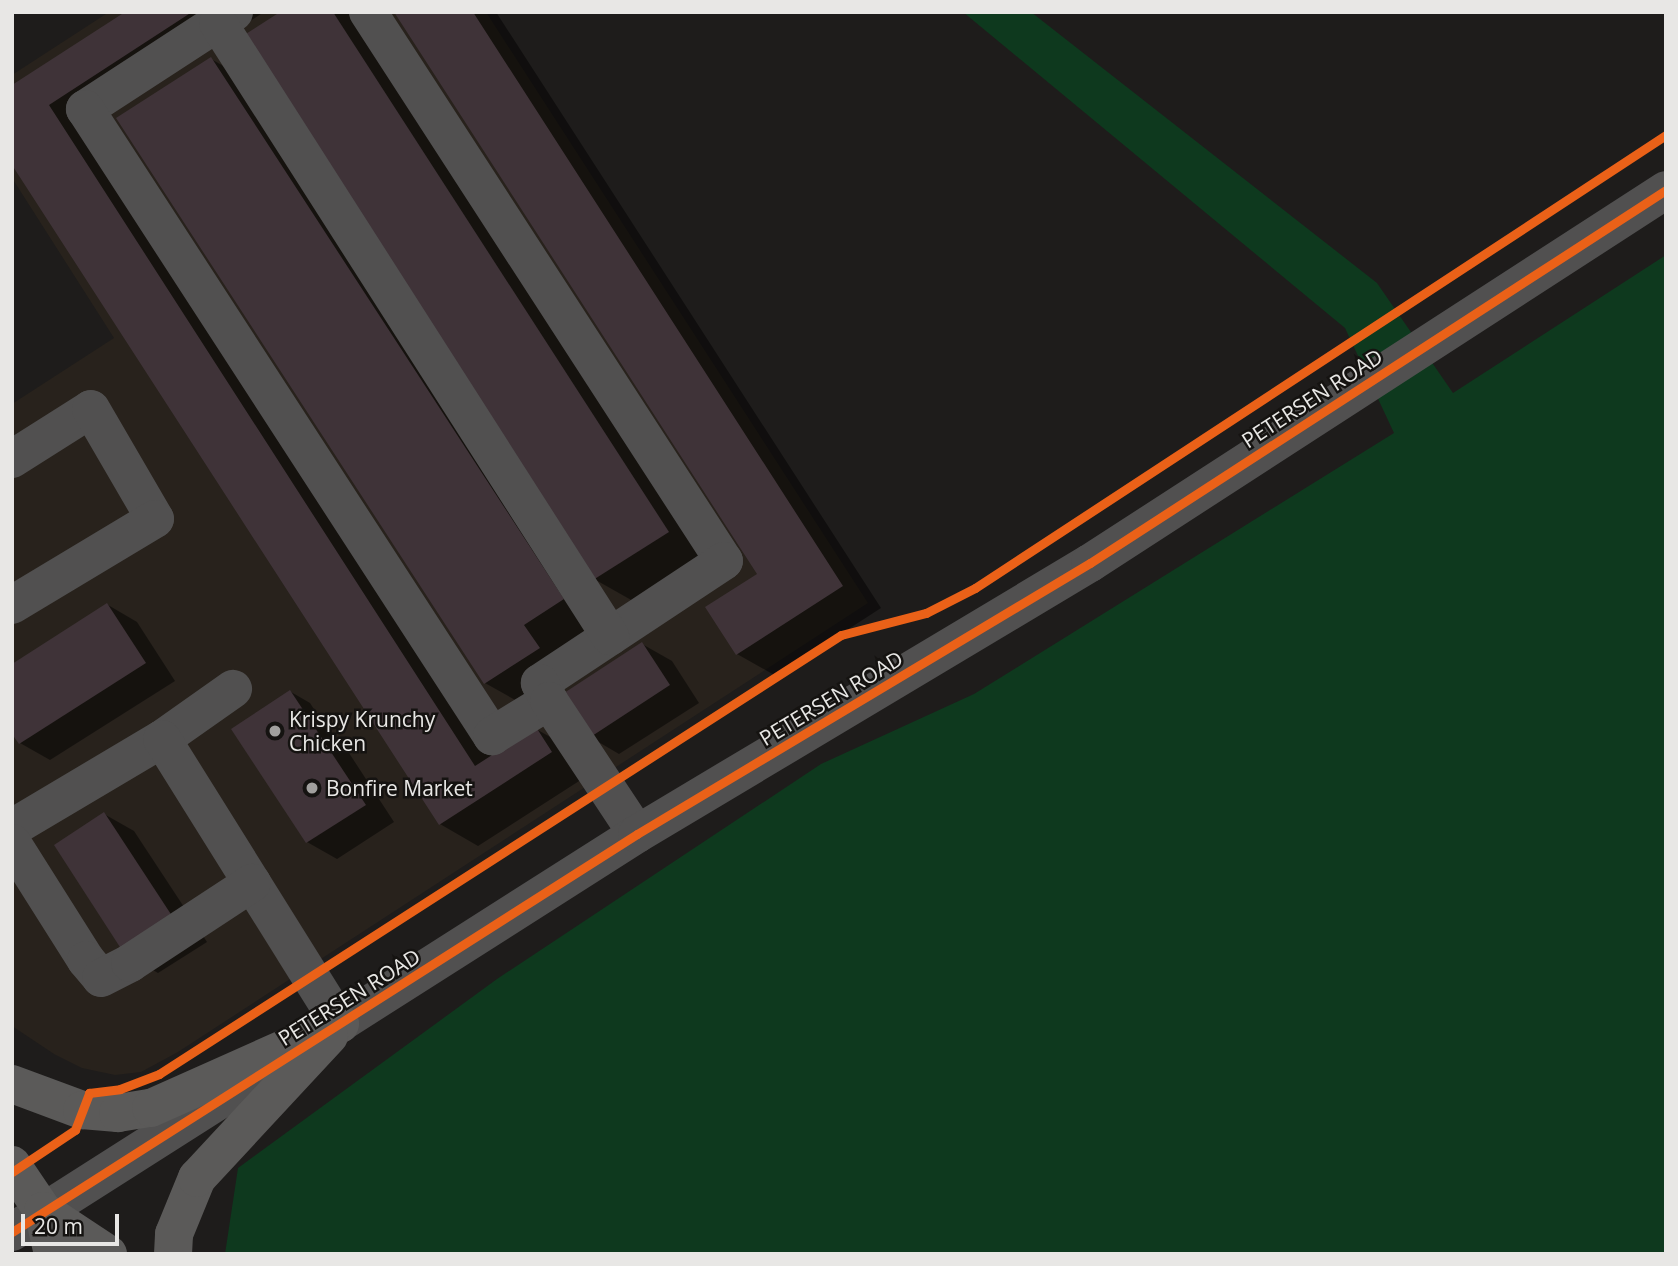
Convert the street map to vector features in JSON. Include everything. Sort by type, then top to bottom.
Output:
[{"type":"main road","points":[[12,1084],[82,1110],[118,1113],[152,1108],[340,1024]]},
{"type":"main road","points":[[173,1254],[174,1234],[197,1178],[340,1024]]},
{"type":"main road","points":[[12,1165],[28,1221],[53,1254]]},
{"type":"main road","points":[[28,1221],[107,1254]]},
{"type":"street","points":[[368,12],[724,561],[540,683],[549,701],[637,834]]},
{"type":"street","points":[[549,701],[492,736],[85,109],[226,18],[610,636]]},
{"type":"street","name":"PETERSEN ROAD","points":[[28,1221],[637,834],[1090,563],[1666,190]]},
{"type":"street","points":[[12,459],[91,409],[155,519],[12,605]]},
{"type":"street","points":[[12,828],[162,739],[233,689]]},
{"type":"street","points":[[162,739],[340,1024]]},
{"type":"street","points":[[12,843],[86,960],[101,978],[130,963],[251,883]]},
{"type":"shaded area","points":[[109,12],[486,12],[868,603],[178,1052],[141,1072],[115,1075],[82,1068],[54,1054],[12,1026],[12,404],[114,338],[12,178],[12,75]]},
{"type":"green space","points":[[963,12],[1031,12],[1377,283],[1453,393],[1666,255],[1666,1254],[225,1254],[238,1168],[497,979],[821,764],[974,694],[1394,433],[1345,328]]},
{"type":"building","points":[[125,12],[192,12],[49,105],[475,766],[536,727],[552,752],[439,825],[12,165],[12,85]]},
{"type":"building","points":[[280,12],[333,12],[669,532],[593,580],[241,37]]},
{"type":"building","points":[[394,12],[473,12],[843,586],[736,655],[705,607],[757,574]]},
{"type":"building","points":[[211,57],[564,599],[524,625],[540,648],[484,684],[116,118]]},
{"type":"building","points":[[107,603],[146,663],[19,744],[12,734],[12,664]]},
{"type":"building","points":[[642,642],[670,685],[589,738],[561,695]]},
{"type":"building","name":"Bonfire Market","points":[[290,690],[366,805],[306,843],[231,729]]},
{"type":"building","points":[[104,812],[178,925],[127,958],[54,845]]},
{"type":"cycle path","points":[[12,1172],[75,1130],[89,1093],[120,1089],[159,1074],[841,635],[926,613],[975,588],[1666,135]]},
{"type":"cycle path","points":[[12,1232],[637,834],[1090,563],[1666,190]]},
{"type":"place","name":"Krispy Krunchy Chicken","points":[[275,731]]},
{"type":"place","name":"Bonfire Market","points":[[312,788]]}]
